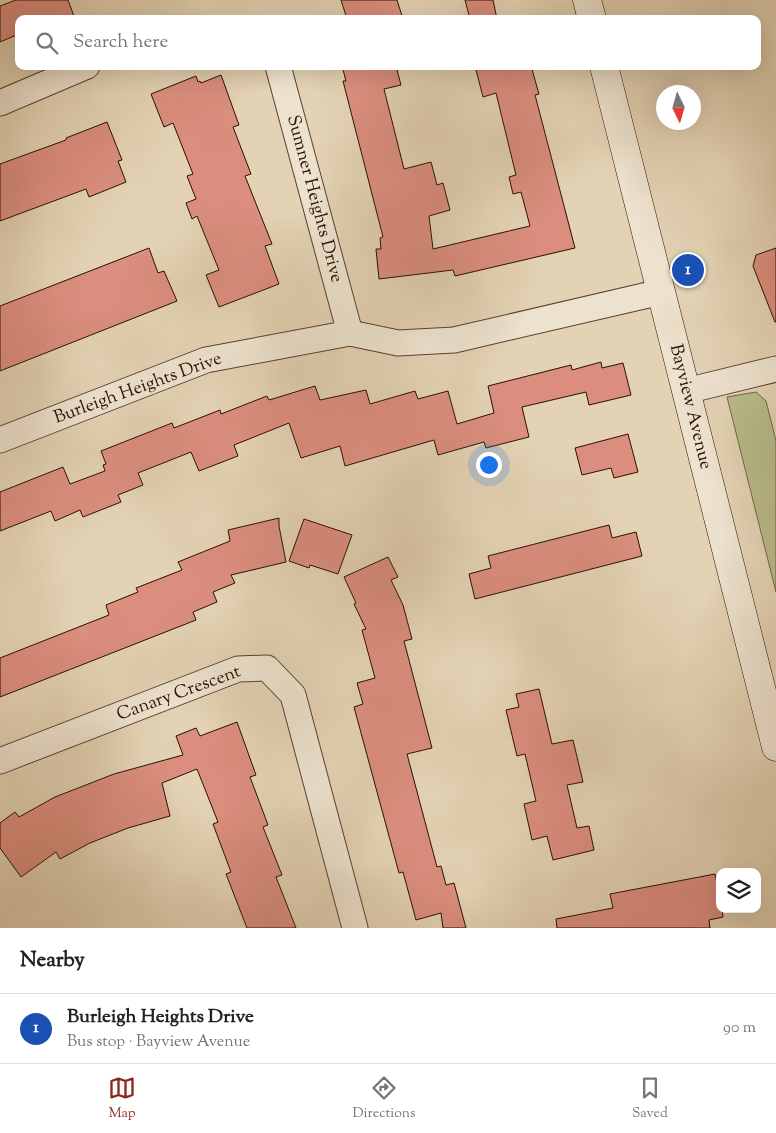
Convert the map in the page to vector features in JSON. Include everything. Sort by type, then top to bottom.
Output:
[{"type":"main road","points":[[587,0],[591,15]]},
{"type":"main road","name":"Bayview Avenue","points":[[605,70],[776,747]]},
{"type":"street","points":[[0,103],[78,70]]},
{"type":"street","name":"Sumner Heights Drive","points":[[279,70],[350,333]]},
{"type":"street","name":"Burleigh Heights Drive","points":[[0,440],[206,360],[350,333],[398,343],[454,340],[661,292]]},
{"type":"street","points":[[686,391],[776,369]]},
{"type":"street","name":"Canary Crescent","points":[[0,761],[238,669],[267,668],[293,695],[355,928]]},
{"type":"green space","points":[[756,392],[766,401],[776,441],[776,592],[727,397]]},
{"type":"building","points":[[16,0],[68,0],[74,15],[15,15],[15,36],[0,42],[0,6]]},
{"type":"building","points":[[341,0],[397,0],[402,15],[346,15]]},
{"type":"building","points":[[465,0],[493,0],[496,15],[469,15]]},
{"type":"building","points":[[343,70],[397,70],[401,85],[384,89],[404,169],[431,162],[437,185],[443,183],[450,210],[429,216],[433,249],[530,226],[521,192],[513,194],[509,177],[516,175],[496,93],[483,97],[476,70],[532,70],[539,94],[535,95],[575,248],[455,276],[453,270],[379,279],[376,249],[381,249],[380,238],[383,237],[343,81],[346,81]]},
{"type":"building","points":[[221,75],[239,125],[233,127],[251,174],[245,176],[272,244],[265,246],[279,284],[219,307],[206,275],[219,270],[197,216],[192,219],[186,203],[196,199],[187,176],[193,174],[173,123],[164,127],[151,94],[196,76],[198,82],[200,81],[201,83]]},
{"type":"building","points":[[107,122],[122,160],[118,161],[126,182],[89,197],[86,189],[0,221],[0,164],[66,140],[66,138]]},
{"type":"building","points":[[149,248],[158,273],[164,271],[177,301],[0,371],[0,306]]},
{"type":"building","points":[[776,248],[775,322],[753,266],[756,255]]},
{"type":"building","points":[[601,362],[602,368],[623,363],[631,395],[589,405],[586,392],[522,407],[529,437],[486,448],[484,442],[438,455],[434,440],[345,466],[340,446],[301,458],[289,423],[234,445],[238,456],[199,471],[191,452],[138,473],[143,485],[118,495],[121,502],[83,517],[80,510],[55,521],[51,511],[0,531],[0,492],[63,467],[70,484],[105,471],[103,465],[106,464],[101,451],[172,423],[174,428],[220,410],[221,414],[267,396],[269,400],[315,386],[320,400],[366,390],[370,404],[415,391],[418,399],[448,391],[457,424],[494,413],[488,386],[571,365],[572,370]]},
{"type":"building","points":[[628,434],[638,472],[614,478],[611,468],[582,475],[575,448]]},
{"type":"building","points":[[279,518],[286,562],[231,575],[235,583],[213,592],[217,602],[193,612],[196,620],[0,697],[0,658],[109,615],[106,605],[138,592],[136,588],[182,570],[178,562],[230,541],[228,530]]},
{"type":"building","points":[[304,519],[352,535],[338,574],[310,565],[309,568],[289,561]]},
{"type":"building","points":[[609,525],[612,538],[636,532],[642,556],[475,599],[469,574],[491,568],[488,556]]},
{"type":"building","points":[[388,557],[398,577],[391,580],[403,605],[412,639],[404,641],[432,748],[407,754],[437,867],[441,866],[446,885],[454,883],[466,928],[443,928],[441,913],[416,920],[403,872],[399,873],[354,707],[363,704],[357,683],[375,678],[362,630],[366,629],[344,577]]},
{"type":"building","points":[[539,689],[552,744],[573,740],[583,782],[567,785],[577,828],[589,826],[594,850],[553,860],[547,836],[532,840],[524,804],[536,801],[525,754],[517,756],[506,710],[519,707],[516,694]]},
{"type":"building","points":[[237,722],[256,775],[250,777],[268,825],[263,827],[282,875],[276,877],[296,928],[247,928],[226,874],[231,872],[213,824],[218,822],[197,769],[162,783],[170,816],[128,828],[90,843],[60,859],[56,852],[21,877],[0,848],[0,823],[15,812],[19,817],[55,797],[114,774],[183,755],[176,736],[196,728],[200,736]]},
{"type":"building","points":[[715,874],[716,913],[722,913],[723,917],[709,920],[710,928],[557,928],[556,919],[613,908],[610,894]]},
{"type":"place","name":"Burleigh Heights Drive","points":[[688,270]]}]
